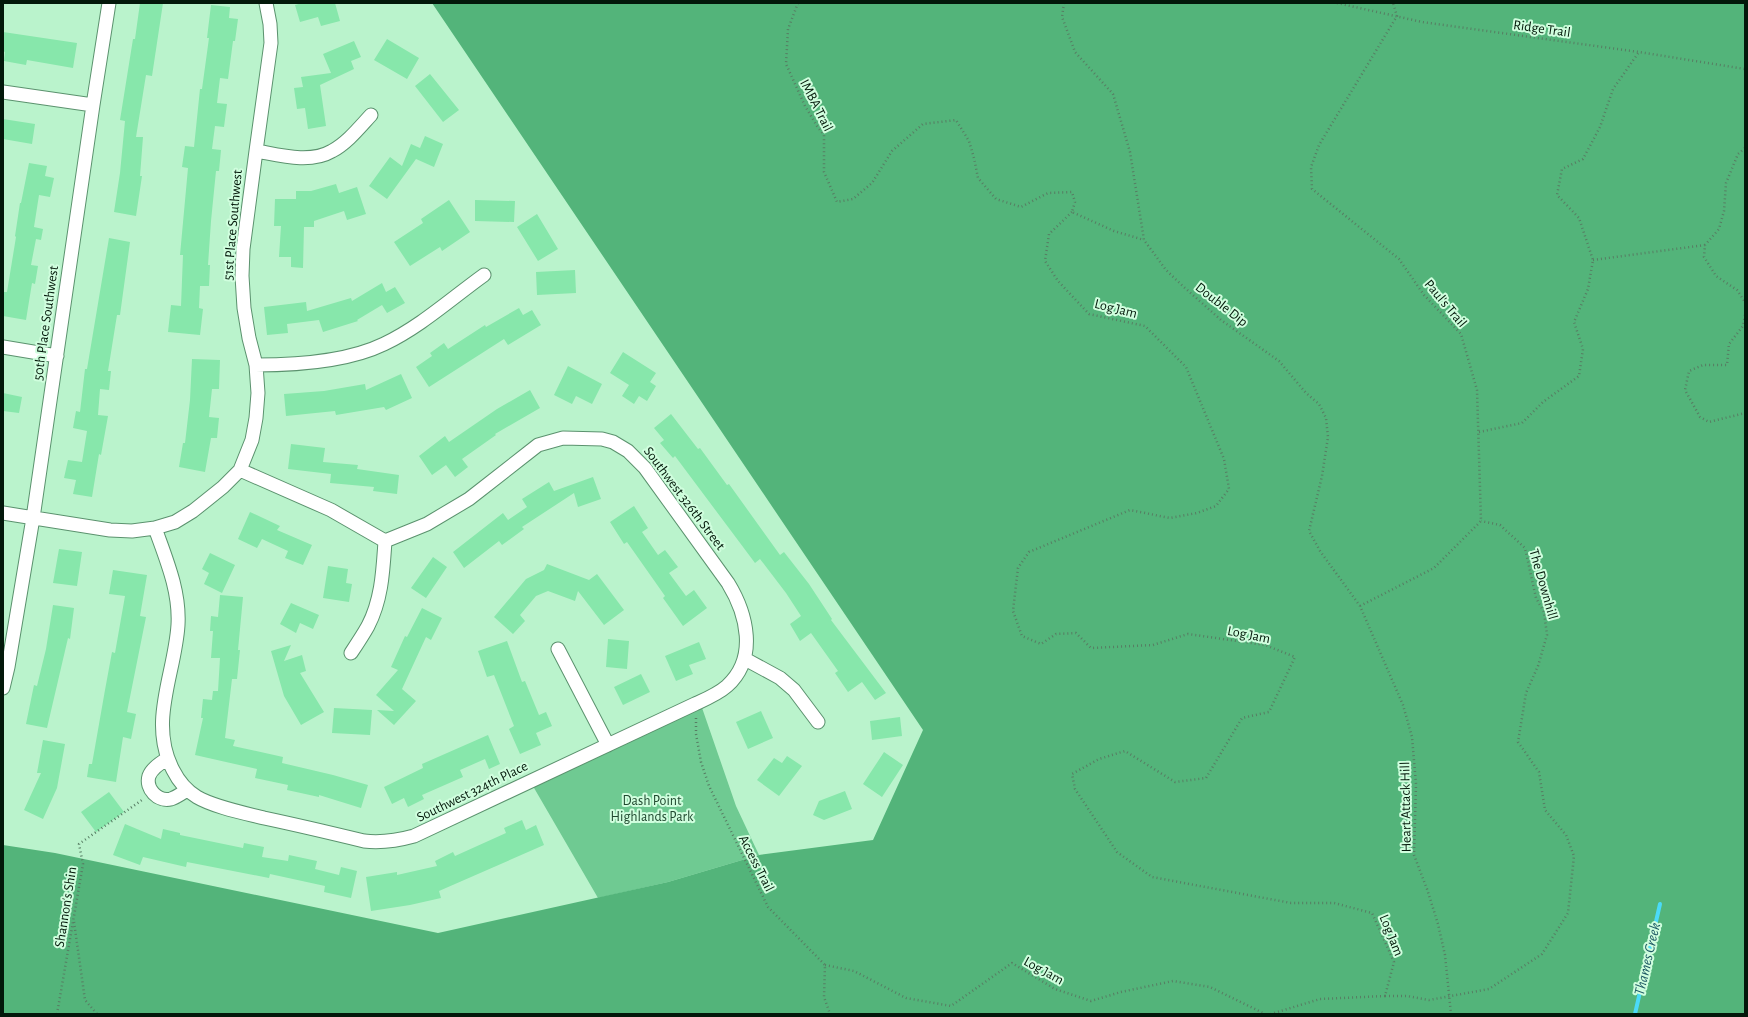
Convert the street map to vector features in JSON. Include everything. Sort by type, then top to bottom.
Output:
[{"type":"street","name":"50th Place Southwest","points":[[3,688],[33,518],[109,3]]},
{"type":"street","name":"51st Place Southwest","points":[[3,513],[110,530],[132,531],[154,528],[175,522],[193,511],[224,488],[240,470],[252,440],[258,393],[256,365],[249,338],[244,308],[242,276],[256,151],[271,42],[270,24],[266,3]]},
{"type":"street","points":[[3,92],[93,105]]},
{"type":"street","points":[[256,151],[295,157],[316,156],[332,152],[350,138],[371,115]]},
{"type":"street","points":[[256,365],[314,362],[347,356],[383,345],[405,332],[484,275]]},
{"type":"street","points":[[3,347],[57,356]]},
{"type":"street","name":"Southwest 326th Street","points":[[386,541],[427,524],[469,499],[538,445],[563,438],[602,439],[613,442],[628,451],[645,468],[728,583],[738,600],[743,614],[746,641],[745,659]]},
{"type":"street","points":[[240,470],[331,510],[386,541],[384,573],[373,614],[368,627],[351,653]]},
{"type":"street","name":"Southwest 324th Place","points":[[154,528],[170,567],[175,592],[178,624],[162,715],[162,732],[167,759],[176,777],[188,790],[198,797],[233,810],[364,841],[382,843],[395,842],[414,836],[695,704],[717,693],[728,685],[736,676],[745,659]]},
{"type":"street","points":[[558,649],[608,745]]},
{"type":"street","points":[[745,659],[780,678],[794,690],[818,722]]},
{"type":"street","points":[[167,759],[156,766],[149,777],[148,783],[153,793],[159,798],[171,799],[188,790]]},
{"type":"path","name":"IMBA Trail","points":[[798,3],[788,29],[786,64],[805,106],[817,126],[824,134],[824,172],[837,202],[854,199],[872,183],[892,151],[923,124],[956,120],[969,141],[978,178],[996,199],[1021,207],[1048,193],[1072,192],[1075,202],[1072,212]]},
{"type":"path","name":"Double Dip","points":[[1064,3],[1062,17],[1075,52],[1113,94],[1130,152],[1144,240],[1166,270],[1185,288],[1221,320],[1279,360],[1306,393],[1319,404],[1326,418],[1328,437],[1322,476],[1309,531],[1320,551],[1360,606]]},
{"type":"path","name":"Ridge Trail","points":[[1337,3],[1422,22],[1639,52],[1745,69]]},
{"type":"path","points":[[1394,3],[1397,16]]},
{"type":"path","name":"Paul's Trail","points":[[1397,16],[1319,145],[1311,167],[1312,188],[1399,259],[1424,295],[1461,334],[1478,390],[1481,521]]},
{"type":"path","points":[[1479,432],[1522,423],[1542,402],[1579,376],[1583,348],[1574,322],[1588,289],[1593,260],[1579,218],[1557,195],[1562,169],[1583,159],[1600,127],[1613,89],[1639,52]]},
{"type":"path","points":[[1745,148],[1738,154],[1726,182],[1724,211],[1719,229],[1705,245],[1704,257],[1716,276],[1736,290],[1745,302]]},
{"type":"path","points":[[1072,212],[1114,231],[1144,240]]},
{"type":"path","name":"Log Jam","points":[[1072,212],[1049,234],[1045,260],[1058,281],[1089,314],[1145,326],[1186,367],[1224,459],[1229,489],[1216,506],[1197,512],[1170,518],[1130,510],[1029,552],[1018,568],[1013,611],[1022,636],[1041,644],[1056,634],[1076,633],[1091,648],[1153,645],[1188,634],[1265,645],[1295,657],[1269,712],[1242,718],[1206,778],[1175,782],[1125,751],[1099,759],[1072,774],[1075,789],[1117,852],[1152,877],[1291,903],[1334,903],[1372,913],[1394,962],[1385,996]]},
{"type":"path","points":[[1593,260],[1705,245]]},
{"type":"path","points":[[1745,315],[1743,326],[1729,344],[1728,365],[1703,365],[1689,371],[1685,390],[1700,417],[1709,422],[1745,413]]},
{"type":"path","points":[[1360,606],[1434,568],[1481,521]]},
{"type":"path","name":"The Downhill","points":[[1385,996],[1407,996],[1429,1000],[1489,989],[1542,954],[1568,912],[1574,856],[1566,835],[1545,810],[1539,772],[1518,742],[1526,693],[1538,666],[1547,635],[1544,612],[1536,598],[1525,548],[1500,525],[1481,521]]},
{"type":"path","name":"Heart Attack Hill","points":[[1360,606],[1403,705],[1412,737],[1416,784],[1414,855],[1428,889],[1438,924],[1444,955],[1451,1014]]},
{"type":"path","name":"Access Trail","points":[[695,704],[696,734],[700,762],[708,786],[728,828],[768,907],[825,965]]},
{"type":"path","name":"Shannon's Shin","points":[[57,1014],[83,864],[79,844],[153,793]]},
{"type":"path","points":[[74,919],[85,1000],[97,1014]]},
{"type":"path","name":"Log Jam","points":[[825,965],[854,971],[906,998],[951,1006],[1012,963],[1055,989],[1092,1001],[1121,992],[1173,982],[1210,987],[1265,1014]]},
{"type":"path","points":[[825,965],[824,996],[830,1014]]},
{"type":"path","points":[[1271,1014],[1320,1000],[1385,996]]},
{"type":"green space","points":[[432,3],[1745,3],[1745,1014],[3,1014],[3,845],[55,853],[438,933],[668,882],[759,855],[873,840],[923,730]]},
{"type":"green space","name":"Dash Point Highlands Park","points":[[700,702],[736,806],[759,855],[668,882],[598,898],[530,781]]},
{"type":"building","points":[[140,3],[163,3],[152,76],[146,75],[136,137],[143,137],[140,176],[142,176],[136,216],[114,212],[120,173],[125,121],[120,120]]},
{"type":"building","points":[[302,3],[335,3],[340,21],[321,26],[318,17],[300,22],[295,5]]},
{"type":"building","points":[[211,5],[230,7],[229,18],[238,19],[235,41],[233,41],[228,79],[220,78],[217,103],[227,104],[224,127],[215,126],[212,149],[221,150],[219,171],[216,171],[211,221],[208,265],[210,265],[209,286],[200,286],[199,308],[203,309],[200,335],[168,332],[171,305],[181,306],[183,255],[180,255],[188,168],[182,167],[185,146],[194,147],[200,89],[202,89],[209,38],[207,38]]},
{"type":"building","points":[[3,32],[77,43],[73,68],[27,60],[26,65],[4,61],[5,52],[3,51]]},
{"type":"building","points":[[387,39],[419,58],[407,79],[374,60]]},
{"type":"building","points":[[354,41],[361,57],[351,61],[354,69],[320,85],[326,126],[308,129],[305,108],[297,109],[294,88],[303,87],[301,77],[331,73],[323,54]]},
{"type":"building","points":[[430,74],[459,110],[443,122],[415,86]]},
{"type":"building","points":[[3,119],[35,124],[32,144],[3,139]]},
{"type":"building","points":[[425,136],[443,144],[434,167],[416,159],[387,199],[369,186],[390,157],[402,166],[411,144],[420,148]]},
{"type":"building","points":[[29,163],[47,166],[45,176],[54,178],[50,197],[39,195],[34,227],[43,229],[41,240],[36,239],[31,265],[38,266],[35,284],[32,283],[26,320],[3,316],[3,292],[7,292],[20,203]]},
{"type":"building","points":[[336,184],[339,193],[357,187],[366,214],[347,220],[344,211],[314,221],[314,227],[304,227],[303,268],[291,267],[291,257],[279,257],[281,226],[274,226],[275,199],[296,199],[296,191],[311,191]]},
{"type":"building","points":[[449,200],[470,232],[442,251],[440,247],[410,266],[394,242],[423,223],[421,219]]},
{"type":"building","points":[[475,200],[515,201],[514,222],[475,221]]},
{"type":"building","points":[[537,214],[558,249],[538,261],[517,227]]},
{"type":"building","points":[[109,238],[130,242],[120,315],[117,315],[108,371],[111,371],[109,390],[100,389],[98,415],[108,416],[101,455],[99,454],[92,497],[73,494],[76,480],[64,478],[68,460],[82,462],[87,431],[73,428],[76,411],[80,412],[85,369],[87,369]]},
{"type":"building","points":[[575,270],[576,293],[537,295],[536,272]]},
{"type":"building","points":[[382,283],[386,292],[395,287],[405,303],[387,313],[382,305],[357,320],[358,321],[323,332],[319,320],[287,324],[288,333],[267,335],[264,307],[306,302],[307,311],[351,298],[352,301]]},
{"type":"building","points":[[519,308],[523,315],[532,310],[541,325],[508,345],[504,339],[429,387],[416,367],[432,356],[430,353],[444,343],[448,349],[485,325],[486,327]]},
{"type":"building","points":[[623,352],[656,373],[650,382],[656,386],[647,401],[639,396],[634,404],[622,396],[629,385],[610,373]]},
{"type":"building","points":[[192,359],[220,360],[219,389],[212,389],[209,417],[219,418],[217,438],[211,438],[205,472],[179,467],[183,443],[185,443],[190,400]]},
{"type":"building","points":[[568,366],[602,384],[592,404],[576,396],[572,404],[554,395]]},
{"type":"building","points":[[401,374],[412,398],[386,410],[384,407],[336,415],[335,411],[286,416],[284,394],[324,391],[365,384],[366,390]]},
{"type":"building","points":[[530,390],[540,408],[495,434],[496,435],[462,459],[468,467],[455,477],[446,465],[432,475],[419,456],[445,436],[449,442],[497,409]]},
{"type":"building","points":[[3,393],[22,397],[19,413],[3,411]]},
{"type":"building","points":[[671,414],[698,449],[700,448],[727,485],[729,484],[780,555],[784,552],[809,584],[832,619],[831,620],[886,693],[875,700],[862,682],[848,692],[835,673],[838,671],[811,633],[800,641],[790,624],[801,616],[786,593],[760,559],[755,563],[675,456],[673,458],[660,443],[664,440],[654,428]]},
{"type":"building","points":[[291,444],[325,448],[323,462],[358,465],[357,469],[399,475],[397,494],[373,491],[374,487],[330,483],[331,474],[288,469]]},
{"type":"building","points":[[593,477],[601,499],[578,507],[574,493],[522,527],[524,529],[502,545],[499,541],[464,568],[453,552],[503,513],[508,520],[527,507],[522,499],[549,482],[554,491]]},
{"type":"building","points":[[634,506],[648,528],[642,532],[658,555],[665,550],[678,567],[669,573],[686,596],[694,590],[707,608],[683,626],[663,598],[665,596],[627,542],[624,544],[610,522]]},
{"type":"building","points":[[250,512],[280,526],[277,530],[312,545],[303,565],[285,558],[288,551],[262,539],[257,548],[238,539]]},
{"type":"building","points":[[59,549],[82,552],[77,586],[53,583]]},
{"type":"building","points":[[210,553],[235,565],[222,593],[204,584],[209,573],[202,569]]},
{"type":"building","points":[[433,557],[447,567],[426,598],[411,588]]},
{"type":"building","points":[[547,564],[589,580],[597,574],[624,610],[604,625],[578,591],[575,601],[548,591],[536,596],[520,615],[525,621],[513,634],[494,617],[526,579],[544,570]]},
{"type":"building","points":[[328,566],[348,569],[346,583],[352,584],[349,602],[323,598]]},
{"type":"building","points":[[113,570],[147,575],[140,616],[146,617],[127,712],[136,714],[131,739],[123,737],[116,782],[87,777],[89,764],[92,764],[112,652],[115,653],[125,596],[109,594]]},
{"type":"building","points":[[220,595],[243,597],[237,679],[232,679],[225,738],[235,740],[233,746],[283,757],[282,763],[368,785],[361,808],[319,795],[319,797],[287,790],[288,785],[255,778],[257,769],[195,755],[203,718],[201,718],[203,699],[212,700],[213,691],[218,691],[220,658],[211,658],[213,631],[210,631],[211,616],[218,617]]},
{"type":"building","points":[[291,603],[319,615],[313,629],[300,623],[296,633],[280,624]]},
{"type":"building","points":[[53,605],[74,608],[70,639],[68,638],[47,728],[26,724],[34,685],[37,686],[46,649]]},
{"type":"building","points":[[422,608],[442,618],[431,640],[426,637],[402,689],[416,701],[394,725],[377,710],[394,711],[376,695],[398,670],[391,667],[405,636],[407,637]]},
{"type":"building","points":[[608,639],[629,641],[627,669],[606,667]]},
{"type":"building","points":[[507,641],[522,682],[525,681],[539,715],[546,712],[552,726],[536,733],[541,745],[520,754],[509,729],[514,726],[494,675],[487,677],[478,651]]},
{"type":"building","points":[[699,642],[706,659],[689,665],[693,674],[676,681],[665,656]]},
{"type":"building","points":[[291,645],[284,661],[302,655],[306,671],[300,673],[324,712],[301,725],[284,696],[271,651]]},
{"type":"building","points":[[641,674],[650,692],[623,705],[614,687]]},
{"type":"building","points":[[334,708],[372,710],[370,735],[332,733]]},
{"type":"building","points":[[761,711],[773,738],[748,749],[736,722]]},
{"type":"building","points":[[900,717],[902,736],[872,740],[870,721]]},
{"type":"building","points":[[488,735],[500,764],[489,769],[485,759],[460,770],[463,777],[422,795],[424,799],[408,807],[404,798],[392,804],[384,787],[423,768],[422,764]]},
{"type":"building","points":[[43,740],[65,744],[57,788],[43,819],[24,810],[41,773],[37,773]]},
{"type":"building","points":[[884,752],[903,765],[882,797],[863,784]]},
{"type":"building","points":[[787,756],[802,766],[779,796],[757,780],[774,758],[782,763]]},
{"type":"building","points":[[845,791],[852,809],[824,820],[813,815],[819,801]]},
{"type":"building","points":[[109,792],[124,812],[96,832],[81,812]]},
{"type":"building","points":[[522,820],[526,830],[536,825],[544,845],[439,891],[441,898],[410,905],[371,911],[366,877],[397,872],[397,875],[437,866],[435,861],[453,852],[455,856],[506,833],[504,828]]},
{"type":"building","points":[[125,824],[161,839],[163,829],[180,833],[180,835],[243,848],[244,843],[264,847],[262,857],[288,861],[289,855],[317,861],[315,869],[339,875],[341,867],[357,871],[351,898],[324,892],[325,886],[270,874],[269,878],[187,862],[186,867],[143,857],[140,865],[113,855]]},
{"type":"waterway","name":"Thames Creek","points":[[1635,1014],[1660,904]]}]
